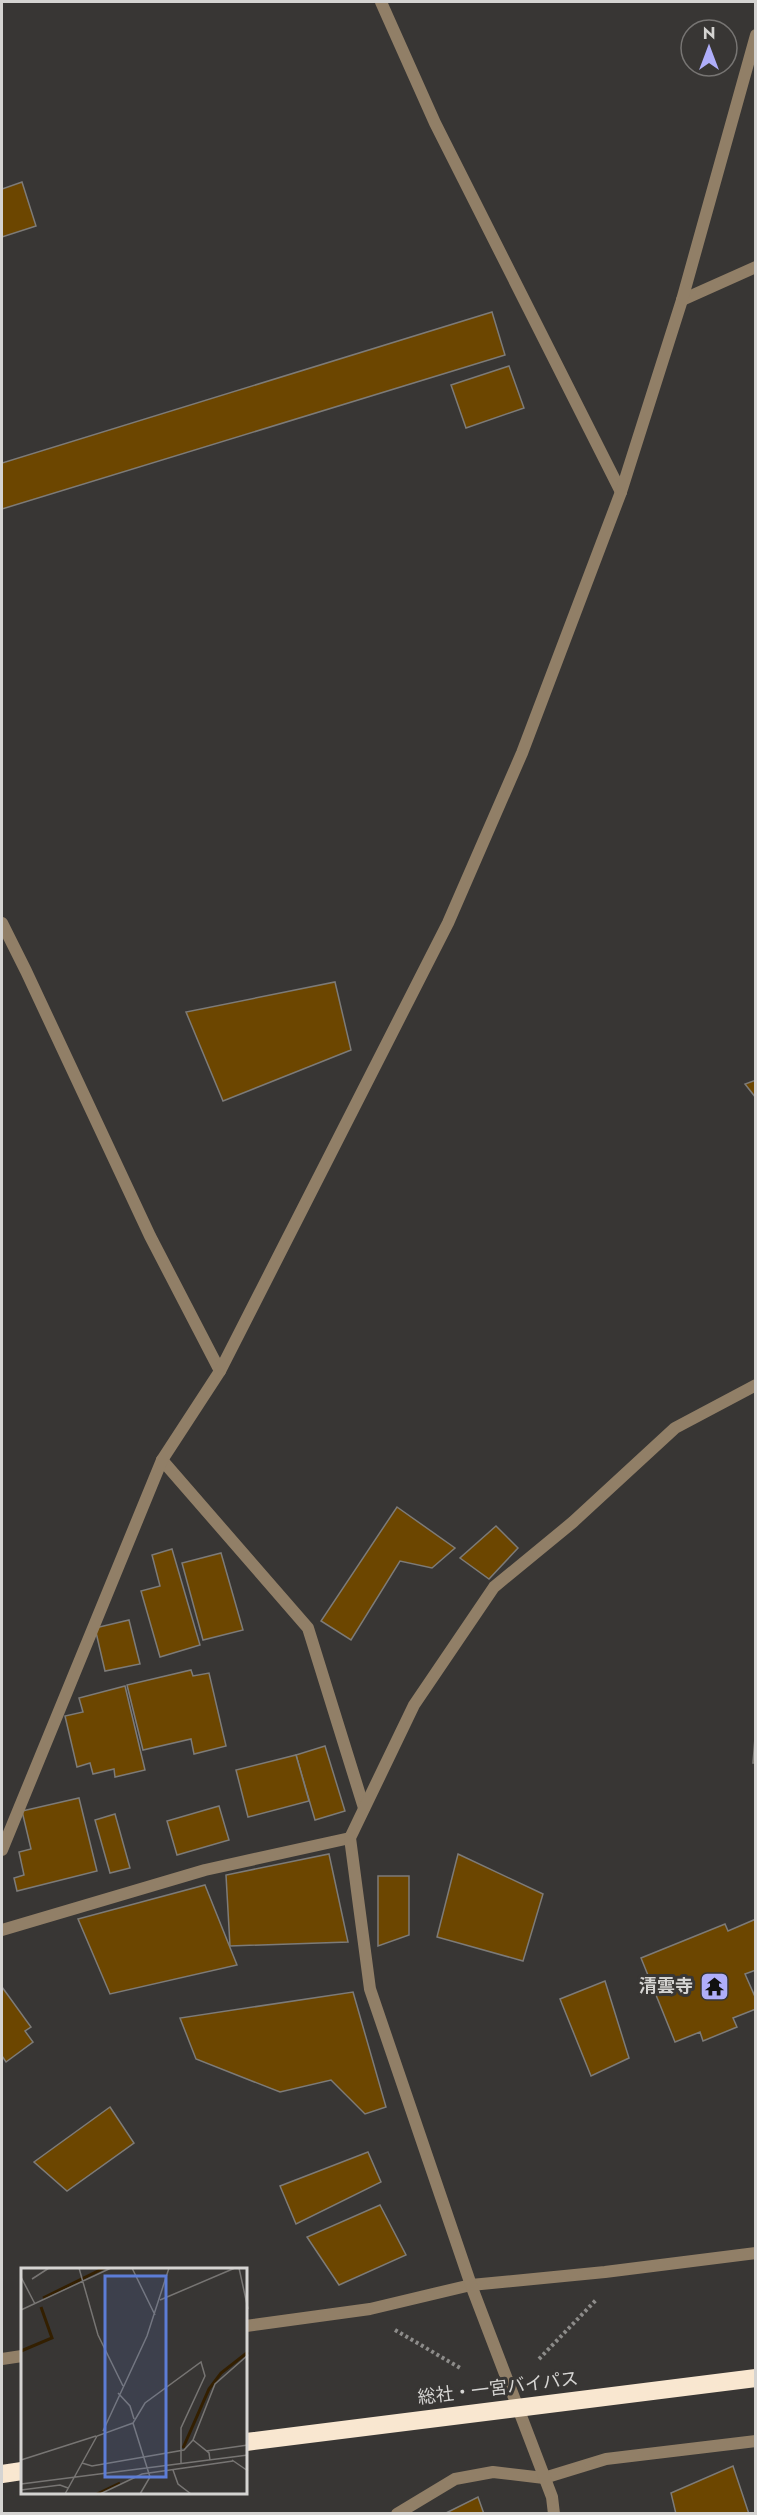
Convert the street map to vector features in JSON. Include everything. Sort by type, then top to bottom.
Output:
[{"type":"highway","name":"総社・一宮バイパス","points":[[248,2442],[756,2378]]},
{"type":"highway","points":[[2,2474],[21,2471]]},
{"type":"street","points":[[381,2],[435,123],[621,492]]},
{"type":"street","points":[[2,1850],[162,1460],[220,1371],[448,923],[522,753],[621,492],[682,300],[756,35]]},
{"type":"street","points":[[682,300],[756,267]]},
{"type":"street","points":[[2,923],[150,1236],[220,1371]]},
{"type":"street","points":[[554,2514],[552,2497],[471,2285],[370,1989],[350,1838],[414,1705],[494,1587],[573,1522],[675,1428],[756,1385]]},
{"type":"street","points":[[162,1460],[308,1628],[364,1808]]},
{"type":"street","points":[[2,1930],[205,1870],[350,1838]]},
{"type":"street","points":[[248,2326],[370,2309],[471,2285],[756,2253]]},
{"type":"street","points":[[2,2359],[21,2356]]},
{"type":"street","points":[[397,2514],[454,2479],[493,2472],[544,2478],[606,2459],[756,2441]]},
{"type":"path","points":[[540,2359],[600,2296]]},
{"type":"path","points":[[393,2329],[462,2369]]},
{"type":"building","points":[[22,182],[36,226],[2,237],[2,189]]},
{"type":"building","points":[[492,312],[505,355],[2,509],[2,463]]},
{"type":"building","points":[[509,366],[524,408],[466,428],[451,385]]},
{"type":"building","points":[[335,982],[351,1050],[223,1101],[186,1012]]},
{"type":"building","points":[[756,1080],[756,1098],[745,1084]]},
{"type":"building","points":[[397,1507],[455,1548],[432,1568],[400,1561],[351,1640],[321,1621]]},
{"type":"building","points":[[496,1526],[518,1548],[489,1579],[460,1558]]},
{"type":"building","points":[[172,1549],[200,1645],[160,1657],[141,1591],[160,1586],[152,1555]]},
{"type":"building","points":[[221,1553],[243,1630],[203,1640],[182,1563]]},
{"type":"building","points":[[129,1620],[140,1664],[105,1671],[95,1628]]},
{"type":"building","points":[[191,1670],[193,1676],[209,1673],[226,1746],[194,1754],[191,1739],[143,1750],[127,1685]]},
{"type":"building","points":[[125,1686],[145,1770],[115,1777],[114,1769],[93,1774],[90,1763],[77,1767],[65,1716],[83,1712],[79,1698]]},
{"type":"building","points":[[756,1725],[756,1763],[753,1763]]},
{"type":"building","points":[[325,1746],[345,1811],[315,1820],[296,1755]]},
{"type":"building","points":[[296,1755],[309,1801],[248,1817],[236,1770]]},
{"type":"building","points":[[79,1798],[97,1871],[17,1891],[14,1878],[24,1875],[19,1852],[31,1849],[22,1811]]},
{"type":"building","points":[[219,1806],[229,1840],[177,1855],[167,1821]]},
{"type":"building","points":[[115,1814],[130,1868],[110,1873],[95,1820]]},
{"type":"building","points":[[329,1854],[348,1942],[230,1946],[226,1875]]},
{"type":"building","points":[[458,1854],[543,1894],[523,1961],[437,1937]]},
{"type":"building","points":[[378,1876],[409,1876],[409,1935],[378,1946]]},
{"type":"building","points":[[205,1885],[237,1965],[110,1994],[78,1919]]},
{"type":"building","points":[[756,1919],[756,1970],[745,1974],[756,1999],[756,2009],[733,2018],[737,2027],[703,2041],[700,2032],[675,2042],[641,1958],[725,1924],[728,1931]]},
{"type":"building","points":[[605,1981],[629,2058],[591,2076],[560,1999]]},
{"type":"building","points":[[2,1987],[31,2027],[25,2031],[33,2042],[6,2062],[2,2056]]},
{"type":"building","points":[[353,1992],[386,2107],[365,2114],[331,2080],[280,2092],[196,2059],[180,2018]]},
{"type":"building","points":[[110,2107],[134,2143],[67,2191],[34,2162]]},
{"type":"building","points":[[368,2152],[381,2182],[296,2224],[280,2186]]},
{"type":"building","points":[[380,2205],[406,2255],[339,2285],[307,2237]]},
{"type":"building","points":[[733,2466],[749,2514],[676,2514],[671,2493]]},
{"type":"building","points":[[478,2497],[484,2514],[444,2514]]},
{"type":"place","name":"清雲寺","points":[[714,1986]]}]
